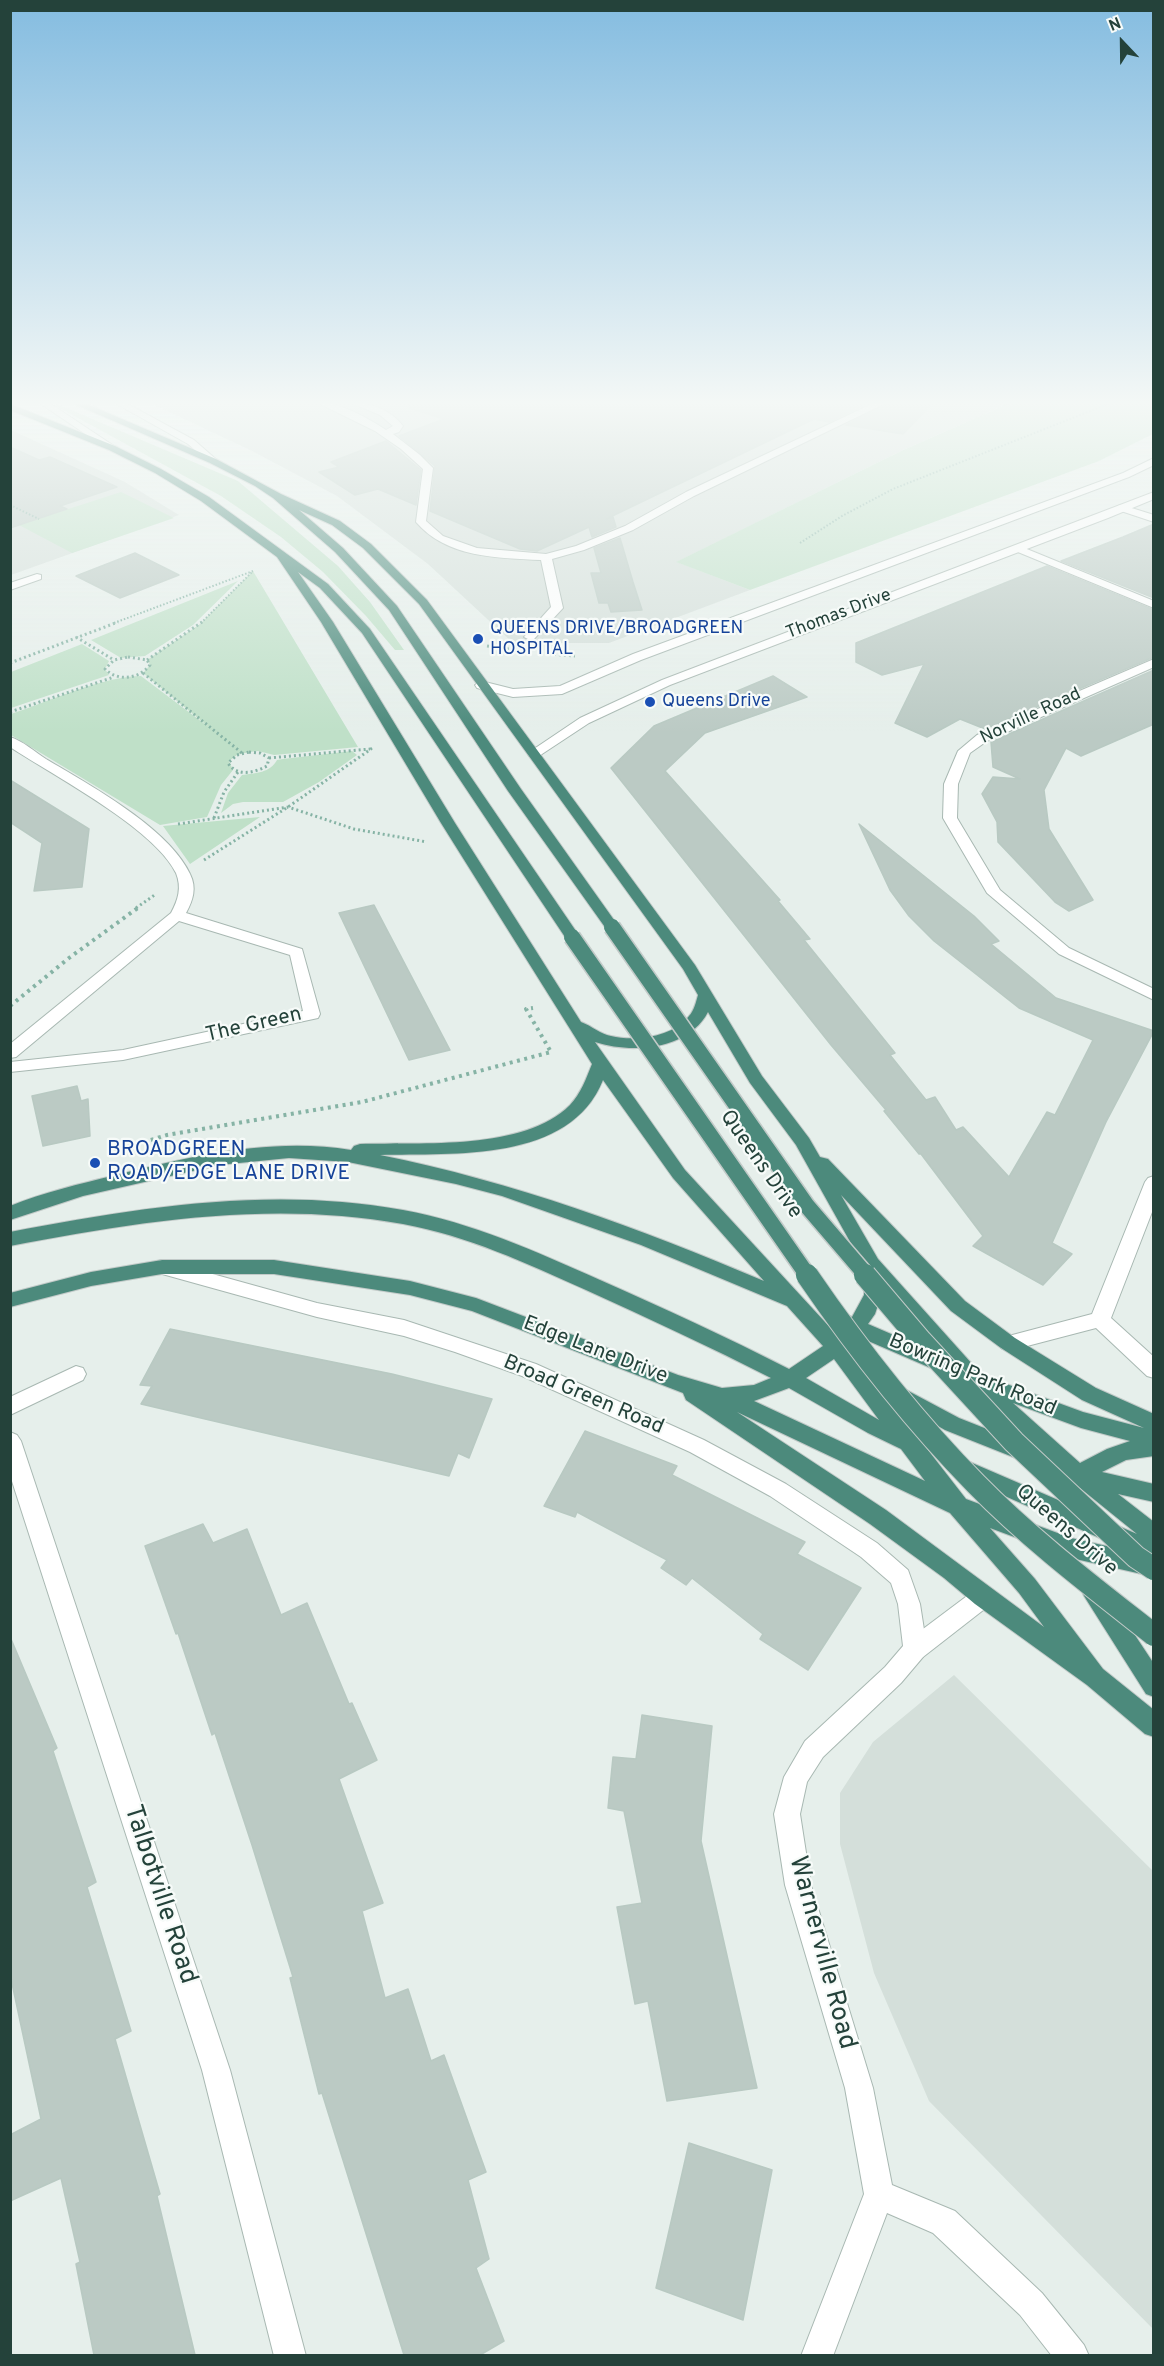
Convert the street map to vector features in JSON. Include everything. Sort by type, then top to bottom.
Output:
[{"type":"highway","name":"Queens Drive","points":[[223,512],[324,586],[366,631],[572,937],[826,1303],[919,1422],[977,1485],[1051,1553],[1154,1635]]},
{"type":"highway","name":"Queens Drive","points":[[296,512],[339,550],[393,608],[515,792],[814,1215],[921,1341],[1014,1442],[1136,1557],[1154,1568]]},
{"type":"highway","points":[[313,512],[336,523],[367,546],[423,602],[481,685],[534,753],[690,968],[756,1079],[802,1142],[871,1264],[974,1380],[1079,1475],[1154,1535]]},
{"type":"highway","points":[[282,557],[327,622],[448,823],[600,1064],[679,1174],[850,1363],[908,1443],[958,1506],[1027,1586],[1095,1677]]},
{"type":"highway","points":[[574,1023],[598,1038],[621,1044],[652,1040],[675,1034],[692,1023],[701,1011],[706,995]]},
{"type":"highway","points":[[10,1214],[78,1191],[152,1172],[252,1156],[480,1146],[516,1142],[543,1132],[563,1120],[590,1089],[600,1064]]},
{"type":"highway","points":[[802,1142],[958,1306],[1008,1343],[1089,1394],[1154,1423]]},
{"type":"highway","points":[[313,1152],[379,1161],[502,1188],[659,1244],[795,1301]]},
{"type":"highway","points":[[10,1239],[170,1213],[229,1208],[316,1207],[384,1215],[458,1230],[524,1254],[629,1301],[789,1378],[868,1425],[1154,1552]]},
{"type":"highway","points":[[722,1396],[755,1393],[789,1378],[836,1347],[856,1326],[872,1302],[875,1283],[871,1264]]},
{"type":"highway","name":"Edge Lane Drive","points":[[10,1300],[91,1279],[162,1267],[273,1267],[344,1275],[410,1288],[476,1305],[674,1382],[722,1396],[958,1506],[1071,1548],[1154,1568]]},
{"type":"highway","name":"Bowring Park Road","points":[[795,1301],[974,1380],[1082,1420],[1154,1438]]},
{"type":"highway","points":[[850,1363],[952,1424],[1079,1475],[1154,1493]]},
{"type":"highway","points":[[674,1382],[878,1517],[952,1570],[983,1597],[1095,1677],[1154,1726]]},
{"type":"highway","points":[[1154,1447],[1141,1447],[1116,1453],[1079,1475],[1065,1494],[1062,1511],[1071,1548],[1098,1601],[1154,1686]]},
{"type":"street","points":[[421,512],[422,522],[439,538],[472,550],[546,557],[580,548],[628,528],[656,512]]},
{"type":"street","name":"Thomas Drive","points":[[481,685],[513,693],[562,690],[637,657],[1025,512]]},
{"type":"street","name":"Thomas Drive","points":[[534,753],[563,732],[593,715],[697,670],[1110,512]]},
{"type":"street","points":[[1135,512],[1154,519]]},
{"type":"street","points":[[1017,548],[1154,605]]},
{"type":"street","points":[[530,637],[557,608],[546,557]]},
{"type":"street","points":[[10,587],[37,577]]},
{"type":"street","name":"Norville Road","points":[[1154,662],[982,738],[964,751],[951,784],[950,818],[994,893],[1064,951],[1154,995]]},
{"type":"street","points":[[10,741],[146,829],[184,874],[188,894],[177,915],[10,1053]]},
{"type":"street","name":"The Green","points":[[10,1066],[123,1055],[312,1014],[297,952],[177,915]]},
{"type":"street","points":[[1100,1320],[1154,1182]]},
{"type":"street","name":"Broad Green Road","points":[[162,1267],[316,1310],[404,1328],[461,1346],[539,1374],[697,1446],[777,1490],[869,1550],[900,1577],[909,1604],[915,1649]]},
{"type":"street","points":[[1008,1343],[1100,1320]]},
{"type":"street","points":[[1100,1320],[1154,1371]]},
{"type":"street","points":[[10,1407],[76,1374]]},
{"type":"street","name":"Talbotville Road","points":[[10,1440],[216,2070],[290,2355]]},
{"type":"street","name":"Warnerville Road","points":[[879,2194],[859,2088],[798,1885],[787,1814],[796,1777],[814,1749],[893,1675],[915,1649],[983,1597]]},
{"type":"street","points":[[817,2355],[879,2194],[944,2222],[1030,2304],[1073,2355]]},
{"type":"path","points":[[25,512],[39,519]]},
{"type":"path","points":[[800,543],[849,512]]},
{"type":"path","points":[[10,663],[253,571],[200,624],[147,660],[128,657],[114,660],[105,669],[114,676]]},
{"type":"path","points":[[76,637],[114,660]]},
{"type":"path","points":[[10,711],[114,676],[128,677],[143,673],[150,665],[147,660]]},
{"type":"path","points":[[143,673],[242,753]]},
{"type":"path","points":[[366,742],[370,749]]},
{"type":"path","points":[[269,759],[370,749]]},
{"type":"path","points":[[10,1006],[69,958],[184,874],[288,807],[370,749]]},
{"type":"path","points":[[242,753],[265,754],[269,759],[267,766],[252,772],[238,772],[228,764],[232,758],[242,753]]},
{"type":"path","points":[[213,818],[224,792],[238,772]]},
{"type":"path","points":[[146,829],[288,807],[354,829],[427,843]]},
{"type":"path","points":[[111,1152],[167,1135],[362,1102],[551,1052],[526,1010],[560,1000]]},
{"type":"shaded area","points":[[11,512],[175,512],[179,515],[11,575]]},
{"type":"shaded area","points":[[359,512],[777,512],[677,562],[750,590],[609,643],[513,643],[428,564]]},
{"type":"shaded area","points":[[954,1675],[1153,1871],[1153,2329],[929,2101],[874,1973],[840,1844],[840,1793],[873,1742]]},
{"type":"green space","points":[[58,512],[163,512],[174,518],[72,553],[19,525]]},
{"type":"green space","points":[[245,512],[275,512],[338,566],[370,602],[404,650],[395,650],[323,572],[281,537]]},
{"type":"green space","points":[[777,512],[960,512],[750,590],[676,562]]},
{"type":"green space","points":[[253,571],[358,747],[274,755],[258,751],[237,755],[229,761],[233,770],[221,785],[207,817],[160,825],[11,735],[11,714],[110,680],[141,676],[210,728],[143,673],[150,665],[147,660],[200,624]]},
{"type":"green space","points":[[238,581],[193,625],[145,656],[121,658],[91,640]]},
{"type":"green space","points":[[82,644],[109,661],[105,669],[109,675],[11,708],[11,672]]},
{"type":"green space","points":[[352,751],[357,755],[319,782],[283,802],[243,802],[233,804],[221,813],[228,793],[242,775],[267,770],[277,760]]},
{"type":"green space","points":[[260,817],[190,864],[163,826]]},
{"type":"building","points":[[10,512],[57,512],[10,528]]},
{"type":"building","points":[[433,512],[620,512],[606,519],[613,517],[616,527],[592,537],[589,527],[537,551],[520,549]]},
{"type":"building","points":[[1154,524],[1154,598],[1061,561],[1123,537]]},
{"type":"building","points":[[620,538],[642,610],[611,612],[608,603],[599,603],[591,573],[601,573],[594,548]]},
{"type":"building","points":[[135,553],[179,575],[120,598],[76,576]]},
{"type":"building","points":[[1047,566],[1154,610],[1154,657],[985,729],[960,719],[927,737],[895,723],[924,664],[882,675],[856,662],[856,643]]},
{"type":"building","points":[[1154,670],[1154,724],[1081,756],[1066,748],[1044,790],[1049,829],[1093,900],[1069,911],[1055,902],[998,842],[997,822],[982,794],[993,777],[1020,779],[993,767],[991,742]]},
{"type":"building","points":[[773,676],[807,697],[705,733],[665,771],[780,900],[778,901],[810,939],[804,940],[895,1053],[890,1055],[926,1100],[935,1097],[956,1130],[963,1127],[1009,1177],[1047,1112],[1055,1115],[1093,1040],[1019,1008],[934,941],[909,916],[890,890],[859,824],[974,916],[999,941],[991,944],[1056,998],[1154,1031],[1106,1122],[1052,1243],[1072,1254],[1043,1285],[973,1246],[983,1236],[921,1154],[884,1111],[886,1110],[831,1045],[611,768],[654,726]]},
{"type":"building","points":[[10,780],[89,829],[82,887],[34,891],[42,843],[10,822]]},
{"type":"building","points":[[374,905],[450,1050],[409,1060],[339,913]]},
{"type":"building","points":[[77,1086],[81,1101],[88,1099],[90,1136],[43,1146],[32,1096]]},
{"type":"building","points":[[170,1329],[392,1374],[492,1399],[469,1458],[458,1453],[449,1476],[141,1404],[152,1386],[140,1385]]},
{"type":"building","points":[[585,1431],[677,1466],[672,1475],[805,1542],[797,1554],[861,1588],[808,1670],[760,1639],[763,1634],[692,1578],[686,1585],[661,1568],[667,1560],[577,1512],[575,1517],[544,1506]]},
{"type":"building","points":[[203,1524],[213,1543],[247,1529],[281,1615],[307,1603],[349,1704],[352,1703],[377,1760],[339,1779],[383,1903],[362,1911],[385,1998],[408,1989],[431,2061],[444,2055],[486,2172],[468,2180],[489,2259],[476,2268],[504,2341],[480,2355],[404,2355],[322,2093],[319,2094],[290,1978],[293,1977],[252,1845],[215,1733],[212,1735],[178,1633],[176,1634],[145,1546]]},
{"type":"building","points":[[11,1639],[57,1748],[53,1751],[96,1882],[87,1887],[131,2031],[115,2039],[160,2194],[157,2196],[195,2355],[94,2355],[76,2264],[80,2262],[61,2178],[10,2201],[10,2135],[41,2119],[10,1974]]},
{"type":"building","points":[[642,1715],[712,1726],[701,1841],[757,2088],[667,2101],[648,2001],[635,2004],[617,1907],[642,1903],[624,1811],[608,1808],[613,1757],[636,1759]]},
{"type":"building","points":[[689,2143],[772,2170],[743,2320],[656,2288]]},
{"type":"place","name":"QUEENS DRIVE/BROADGREEN HOSPITAL","points":[[478,639]]},
{"type":"place","name":"Queens Drive","points":[[650,702]]},
{"type":"place","name":"BROADGREEN ROAD/EDGE LANE DRIVE","points":[[95,1163]]}]
